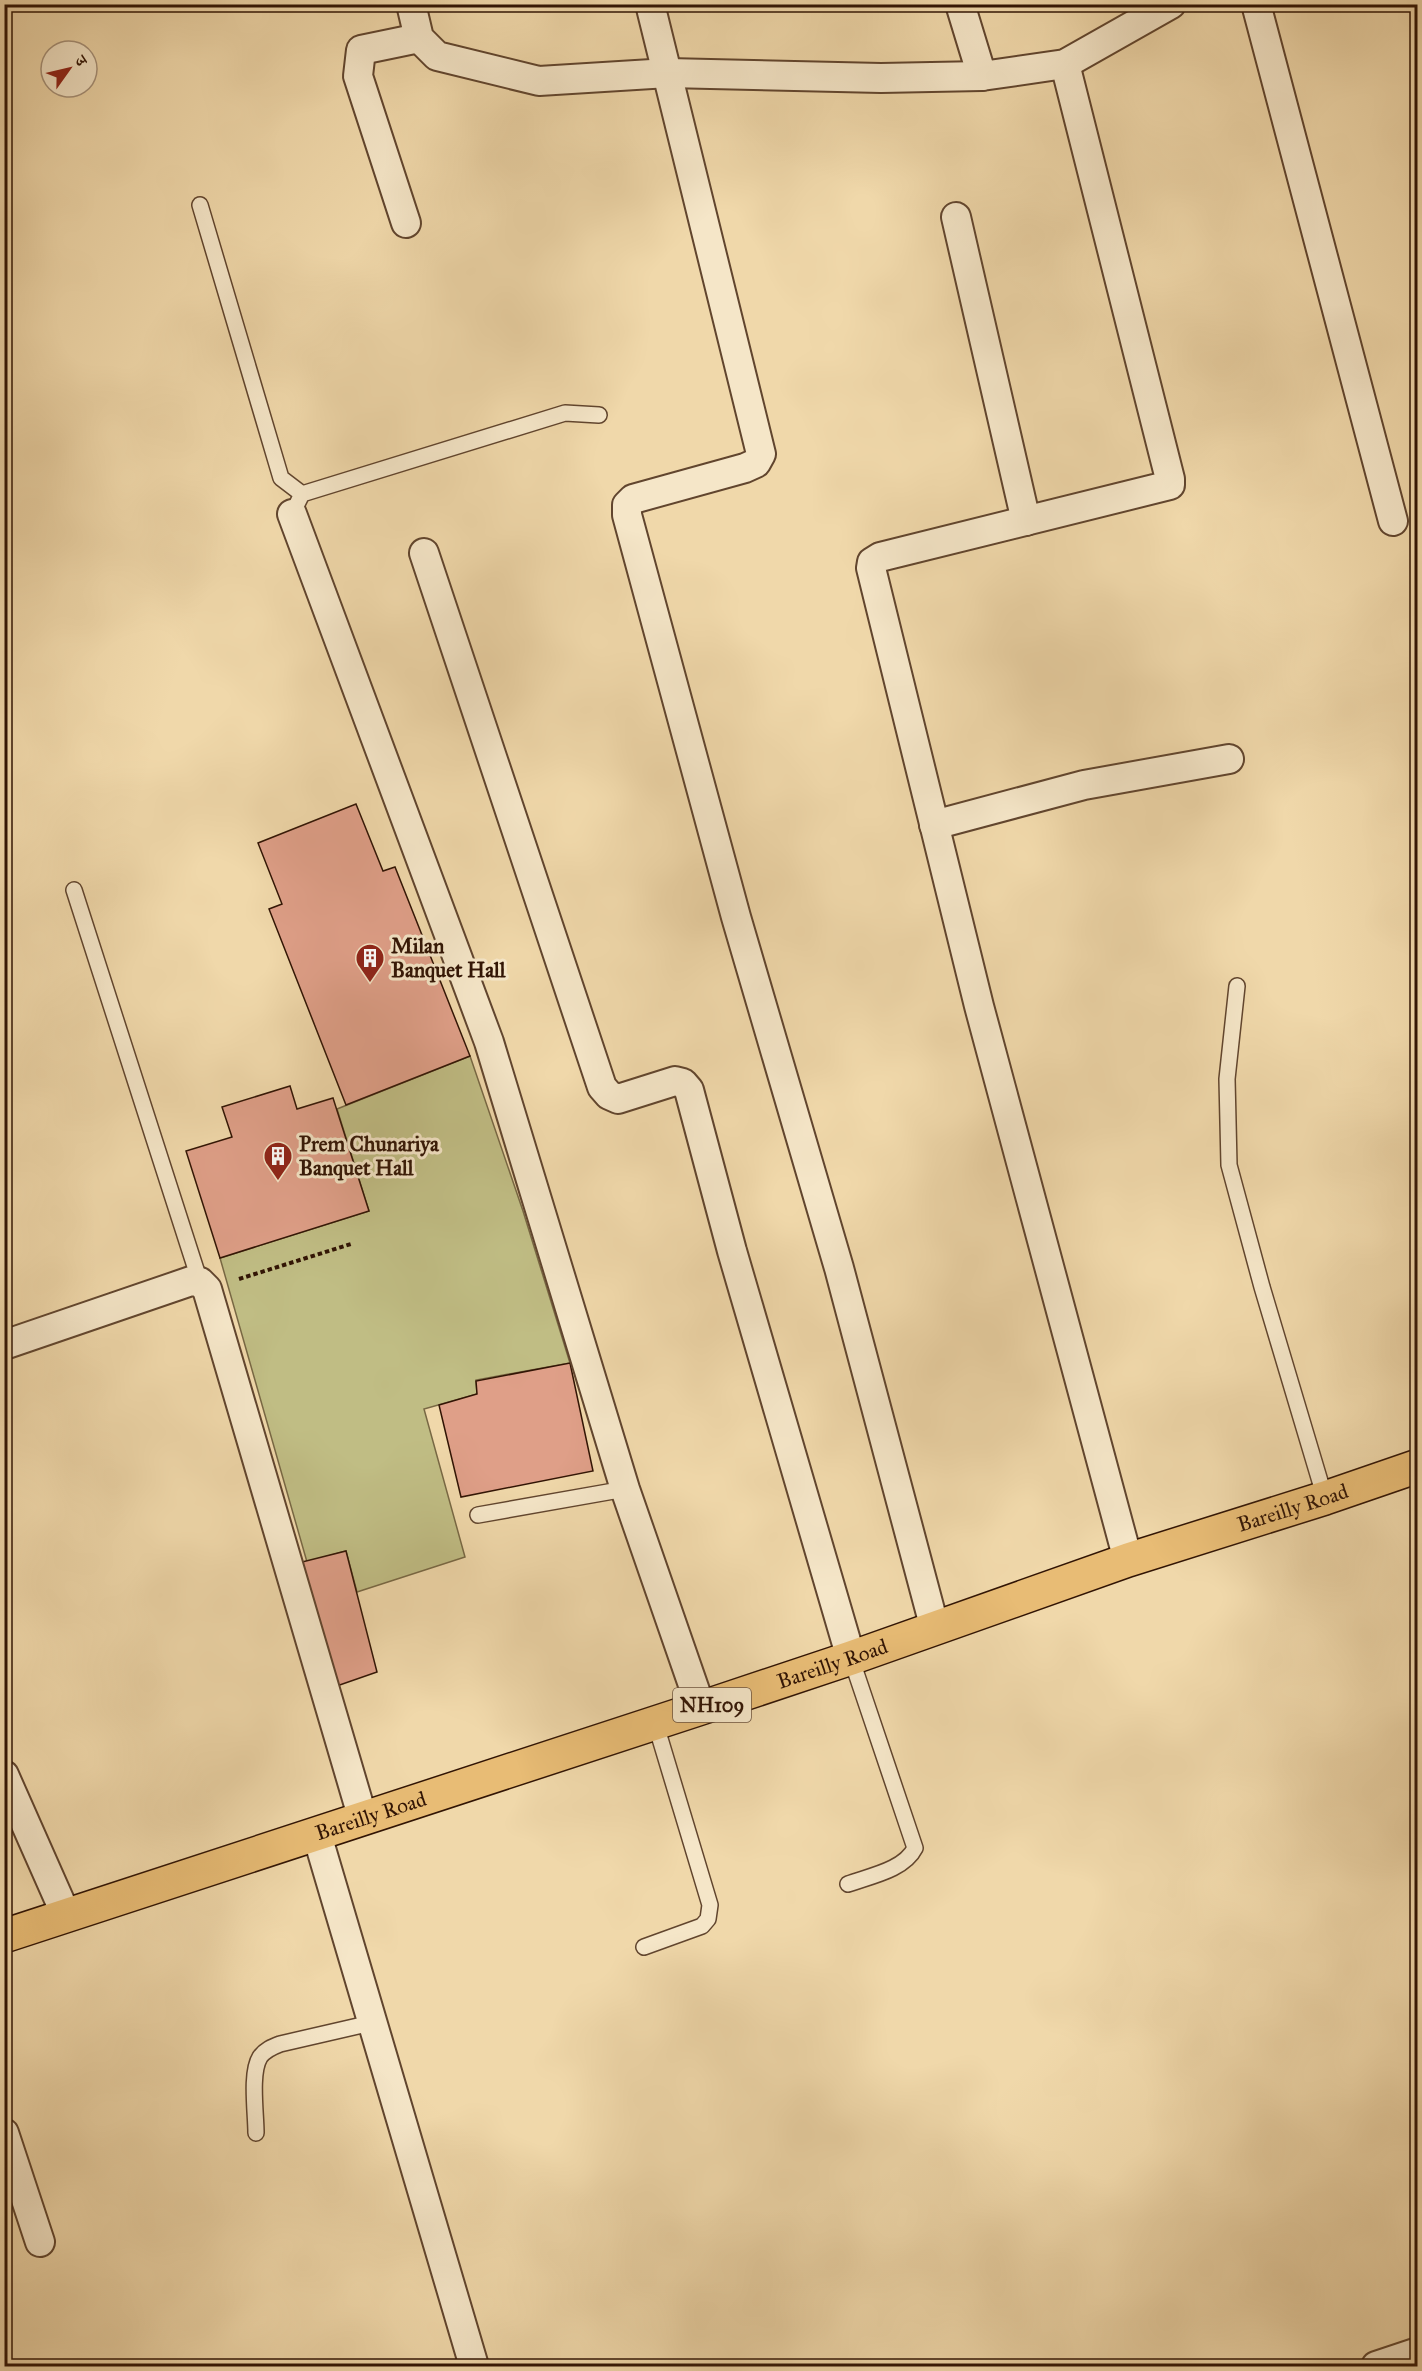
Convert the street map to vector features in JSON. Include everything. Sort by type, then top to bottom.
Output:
[{"type":"highway","name":"Bareilly Road","points":[[4,1936],[701,1708],[935,1629],[1128,1560],[1418,1466]]},
{"type":"street","points":[[411,4],[419,38],[436,57],[539,81],[668,73],[881,78],[982,76],[1065,64],[1171,4]]},
{"type":"street","points":[[650,4],[761,454],[756,463],[745,468],[633,499],[627,505],[627,515],[736,917],[839,1268],[935,1629]]},
{"type":"street","points":[[960,4],[982,76]]},
{"type":"street","points":[[1256,4],[1394,521]]},
{"type":"street","points":[[406,224],[358,76],[362,50],[419,38]]},
{"type":"street","points":[[1065,64],[1170,485],[880,557],[872,562],[871,568],[979,1006],[1128,1560]]},
{"type":"street","points":[[956,217],[1026,521]]},
{"type":"street","points":[[297,504],[489,1042],[625,1489],[701,1708]]},
{"type":"street","points":[[424,554],[602,1087],[609,1095],[618,1099],[675,1081],[683,1083],[689,1090],[732,1251],[851,1658]]},
{"type":"street","points":[[934,825],[1084,785],[1229,759]]},
{"type":"street","points":[[4,1345],[191,1281],[203,1286],[363,1819]]},
{"type":"street","points":[[4,1774],[66,1915]]},
{"type":"street","points":[[317,1835],[474,2367]]},
{"type":"street","points":[[4,2133],[40,2242]]},
{"type":"street","points":[[1377,2367],[1418,2352]]},
{"type":"lane","points":[[200,205],[281,478],[297,504],[565,413],[598,415]]},
{"type":"lane","points":[[74,890],[203,1286]]},
{"type":"lane","points":[[1237,986],[1227,1079],[1229,1165],[1262,1287],[1325,1498]]},
{"type":"lane","points":[[478,1515],[625,1489]]},
{"type":"lane","points":[[848,1884],[900,1864],[910,1857],[915,1848],[851,1658]]},
{"type":"lane","points":[[644,1947],[702,1926],[708,1919],[711,1905],[655,1722]]},
{"type":"lane","points":[[256,2133],[255,2071],[259,2058],[266,2050],[280,2044],[372,2023]]},
{"type":"path","points":[[203,1286],[351,1244]]},
{"type":"shaded area","points":[[470,1056],[523,1211],[570,1363],[476,1380],[477,1394],[424,1409],[465,1557],[357,1592],[346,1551],[307,1562],[220,1258],[369,1211],[337,1109]]},
{"type":"building","name":"Milan Banquet Hall","points":[[356,804],[383,871],[395,867],[470,1056],[346,1105],[269,909],[282,904],[258,843]]},
{"type":"building","name":"Prem Chunariya Banquet Hall","points":[[290,1086],[297,1109],[333,1098],[369,1211],[220,1258],[186,1151],[232,1137],[222,1107]]},
{"type":"building","points":[[570,1363],[593,1471],[461,1497],[439,1405],[477,1394],[476,1381]]},
{"type":"building","points":[[346,1551],[377,1672],[331,1688],[298,1563]]},
{"type":"place","name":"Milan Banquet Hall","points":[[370,984]]},
{"type":"place","name":"Prem Chunariya Banquet Hall","points":[[278,1182]]}]
